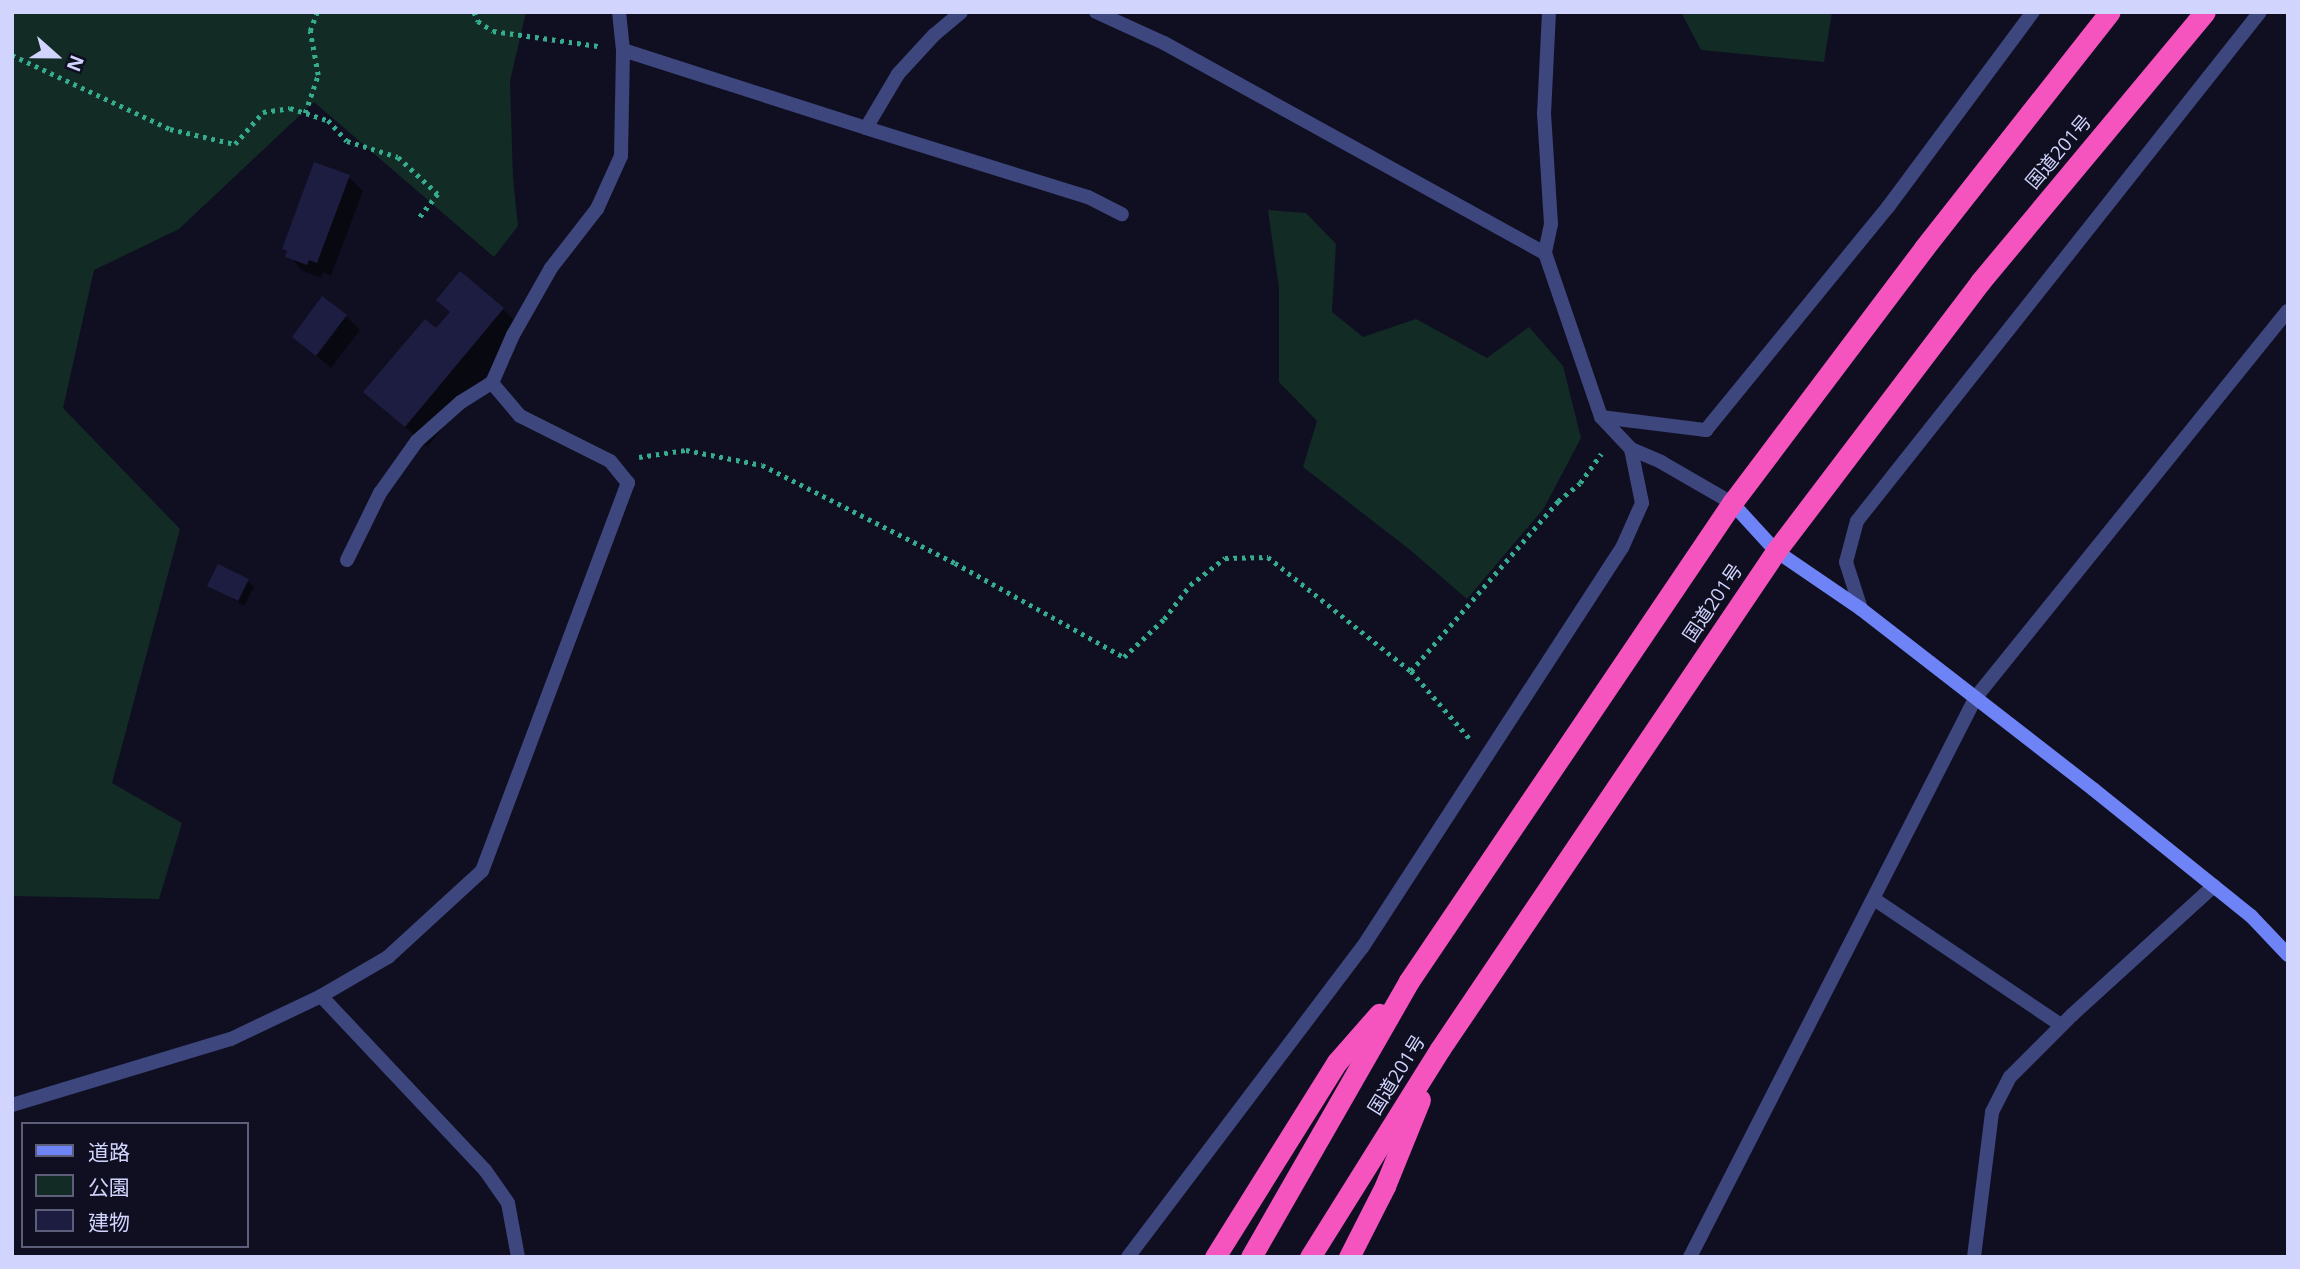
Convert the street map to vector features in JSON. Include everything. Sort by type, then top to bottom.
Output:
[{"type":"highway","name":"国道201号","points":[[1251,1257],[1409,981],[1732,503],[1924,248],[2110,12]]},
{"type":"highway","name":"国道201号","points":[[1310,1257],[1440,1049],[1776,551],[1980,282],[2205,12]]},
{"type":"highway","points":[[1215,1257],[1337,1062],[1409,981]]},
{"type":"highway","points":[[1349,1257],[1385,1186],[1440,1049]]},
{"type":"street","points":[[347,560],[380,493],[417,441],[461,402],[492,383],[519,324],[551,268],[597,209],[621,156],[623,50],[620,12]]},
{"type":"street","points":[[866,128],[898,74],[934,35],[961,12]]},
{"type":"street","points":[[1096,12],[1164,43],[1545,253]]},
{"type":"street","points":[[1549,12],[1544,113],[1550,224],[1545,253],[1601,417],[1615,435],[1631,449],[1661,462],[1732,503],[1776,551],[1861,609],[1976,697],[2214,886],[2250,916],[2288,955]]},
{"type":"street","points":[[1601,417],[1706,430],[1888,207],[2034,12]]},
{"type":"street","points":[[1861,609],[1846,562],[1857,521],[2260,12]]},
{"type":"street","points":[[623,50],[1088,197],[1122,214]]},
{"type":"street","points":[[1690,1257],[1976,697],[2288,311]]},
{"type":"street","points":[[12,1105],[231,1039],[321,996],[388,957],[482,871],[628,483],[610,461],[520,416],[492,383]]},
{"type":"street","points":[[1128,1257],[1362,948],[1637,520],[1642,503],[1631,449]]},
{"type":"street","points":[[1974,1257],[1992,1112],[2010,1077],[2062,1025],[2214,886]]},
{"type":"street","points":[[1874,899],[2062,1025]]},
{"type":"street","points":[[321,996],[485,1170],[508,1203],[518,1257]]},
{"type":"path","points":[[305,113],[318,75],[310,31],[317,12]]},
{"type":"path","points":[[474,12],[478,21],[493,31],[623,50]]},
{"type":"path","points":[[12,55],[170,129],[235,144],[262,112],[290,108],[328,120],[347,141],[398,157],[438,194],[418,220]]},
{"type":"path","points":[[1411,671],[1558,501],[1580,483],[1615,435]]},
{"type":"path","points":[[610,461],[686,450],[762,465],[955,563],[1124,657],[1164,620],[1190,585],[1225,558],[1268,557],[1411,671],[1486,758]]},
{"type":"green space","points":[[12,12],[526,12],[510,81],[513,178],[518,226],[494,257],[314,102],[179,229],[94,270],[63,408],[180,529],[112,783],[182,823],[159,899],[12,896]]},
{"type":"green space","points":[[1681,12],[1832,12],[1824,62],[1701,50]]},
{"type":"green space","points":[[1268,210],[1306,213],[1336,244],[1332,312],[1363,337],[1416,319],[1487,358],[1529,327],[1563,366],[1581,438],[1544,508],[1467,599],[1409,549],[1303,467],[1317,421],[1279,382],[1279,288]]},
{"type":"building","points":[[314,162],[350,175],[317,263],[309,260],[307,265],[285,257],[287,251],[282,249]]},
{"type":"building","points":[[460,271],[504,308],[405,427],[363,392],[425,319],[436,328],[450,312],[436,300]]},
{"type":"building","points":[[322,296],[347,315],[316,356],[292,337]]},
{"type":"building","points":[[218,564],[249,579],[238,601],[207,586]]}]
